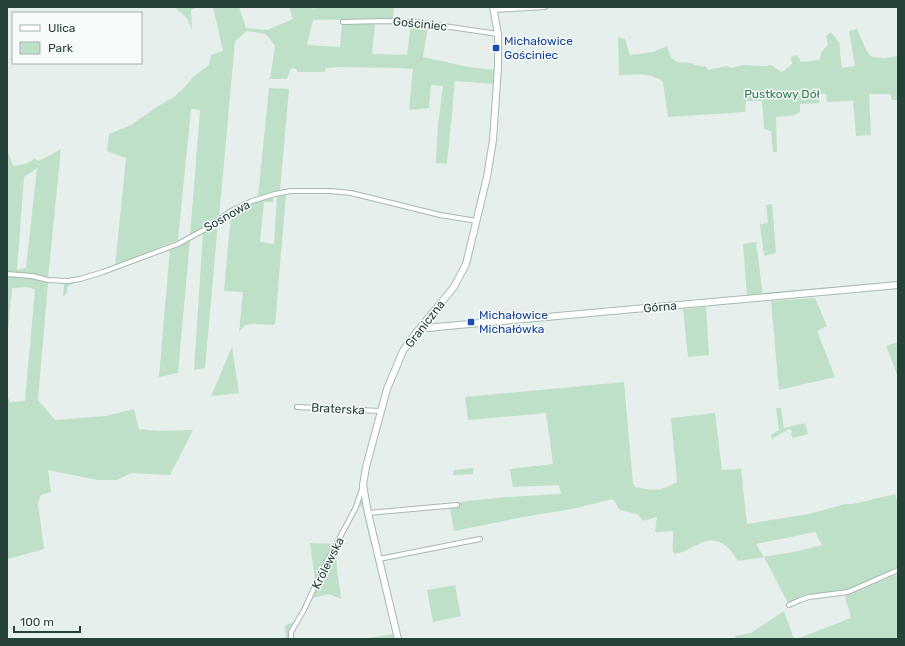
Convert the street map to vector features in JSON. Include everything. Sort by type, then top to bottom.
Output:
[{"type":"street","points":[[494,8],[545,7]]},
{"type":"street","name":"Graniczna","points":[[398,639],[368,513],[363,485],[380,411],[394,368],[403,351],[454,287],[466,264],[487,177],[492,140],[498,67],[498,34],[494,8]]},
{"type":"street","name":"Gościniec","points":[[343,22],[416,22],[498,34]]},
{"type":"street","name":"Sosnowa","points":[[7,274],[68,281],[80,279],[178,244],[231,211],[252,201],[275,194],[291,192],[330,191],[351,194],[477,221]]},
{"type":"street","name":"Górna","points":[[422,326],[429,328],[898,285]]},
{"type":"street","name":"Braterska","points":[[297,407],[380,411]]},
{"type":"street","name":"Królewska","points":[[291,639],[291,632],[304,610],[322,571],[356,508],[363,485]]},
{"type":"street","points":[[368,513],[457,504]]},
{"type":"street","points":[[379,560],[480,539]]},
{"type":"street","points":[[789,606],[809,597],[848,592],[898,570]]},
{"type":"green space","points":[[174,7],[199,7],[191,10],[192,30],[187,18]]},
{"type":"green space","points":[[213,7],[239,7],[246,28],[267,30],[293,19],[289,7],[313,7],[313,9],[317,7],[394,7],[393,19],[313,20],[307,45],[340,47],[342,23],[375,24],[372,54],[407,55],[411,24],[428,26],[423,57],[468,67],[496,70],[494,84],[455,81],[447,164],[436,163],[438,125],[443,86],[431,85],[429,108],[409,110],[413,69],[338,67],[326,68],[325,72],[297,72],[297,69],[291,68],[287,79],[270,79],[275,46],[266,34],[247,31],[235,41],[219,218],[190,235],[200,110],[191,109],[178,240],[115,266],[126,158],[107,151],[109,134],[131,125],[175,96],[193,77],[209,65],[211,55],[223,51]]},
{"type":"green space","name":"Pustkowy Dół","points":[[857,29],[867,52],[872,57],[885,58],[898,56],[898,100],[892,100],[890,94],[869,94],[871,135],[856,136],[853,101],[827,102],[826,94],[820,94],[819,103],[800,104],[800,112],[792,116],[776,117],[777,152],[773,152],[771,131],[764,129],[762,101],[746,101],[745,112],[668,117],[663,82],[648,75],[619,75],[618,37],[625,39],[630,55],[653,52],[667,46],[671,58],[674,60],[678,62],[705,66],[709,70],[726,66],[732,68],[743,65],[771,65],[781,72],[792,64],[791,57],[797,55],[801,62],[819,60],[822,51],[828,45],[826,36],[831,32],[839,42],[842,68],[855,66],[849,31]]},
{"type":"green space","points":[[269,88],[289,89],[280,190],[258,196]]},
{"type":"green space","points":[[7,149],[13,166],[25,164],[35,159],[39,161],[61,149],[48,278],[31,274],[7,273]],"holes":[[[37,168],[26,268],[17,270],[24,177]]]},
{"type":"green space","points":[[286,194],[275,325],[245,325],[239,332],[243,292],[224,291],[231,215],[239,209],[273,196],[273,202],[264,202],[260,242],[274,244],[277,195]]},
{"type":"green space","points":[[772,204],[776,253],[764,256],[760,224],[768,223],[766,205]]},
{"type":"green space","points":[[218,223],[205,368],[194,370],[203,233]]},
{"type":"green space","points":[[190,240],[178,373],[159,377],[170,248]]},
{"type":"green space","points":[[756,242],[763,295],[747,296],[743,244]]},
{"type":"green space","points":[[7,276],[30,276],[48,280],[82,279],[68,286],[66,295],[63,296],[64,284],[48,282],[38,400],[55,420],[106,416],[134,409],[139,429],[158,431],[193,430],[170,475],[131,473],[117,480],[98,480],[48,470],[51,492],[41,495],[38,503],[44,549],[8,559],[7,561],[7,396],[10,402],[25,401],[35,290],[28,287],[12,288],[7,342]]},
{"type":"green space","points":[[815,298],[827,326],[817,331],[835,377],[779,390],[771,301]]},
{"type":"green space","points":[[706,307],[709,355],[688,357],[683,309]]},
{"type":"green space","points":[[898,342],[898,377],[886,346]]},
{"type":"green space","points":[[232,347],[239,393],[211,396]]},
{"type":"green space","points":[[624,382],[633,484],[635,487],[653,490],[665,488],[677,482],[671,418],[715,413],[722,470],[741,469],[747,524],[809,514],[845,504],[853,504],[895,494],[898,504],[898,567],[852,588],[837,592],[819,593],[798,598],[788,603],[764,557],[738,561],[724,544],[714,541],[703,542],[685,551],[674,554],[673,531],[655,532],[657,517],[643,521],[638,514],[620,510],[613,499],[572,509],[454,531],[450,508],[458,507],[458,502],[506,497],[561,494],[559,485],[513,487],[510,469],[553,464],[546,413],[468,420],[465,397]],"holes":[[[815,532],[822,545],[799,551],[764,557],[756,544]]]},
{"type":"green space","points":[[776,408],[781,408],[784,428],[805,423],[808,434],[793,438],[791,435],[792,431],[789,429],[772,439],[771,435],[779,430]]},
{"type":"green space","points":[[473,468],[473,474],[453,475],[454,470]]},
{"type":"green space","points":[[363,495],[373,544],[371,545],[362,506],[359,507],[361,496]]},
{"type":"green space","points":[[310,543],[335,544],[315,579]]},
{"type":"green space","points":[[336,550],[341,599],[329,594],[312,598]]},
{"type":"green space","points":[[898,574],[898,639],[796,639],[851,618],[845,596]]},
{"type":"green space","points":[[455,585],[461,616],[433,622],[427,590]]},
{"type":"green space","points":[[784,611],[794,639],[736,639],[735,636],[751,633]]},
{"type":"green space","points":[[295,622],[290,631],[289,639],[286,639],[285,625]]},
{"type":"green space","points":[[393,634],[394,639],[363,639]]},
{"type":"place","name":"Michałowice Gościniec","points":[[496,48]]},
{"type":"place","name":"Michałowice Michałówka","points":[[471,322]]}]
